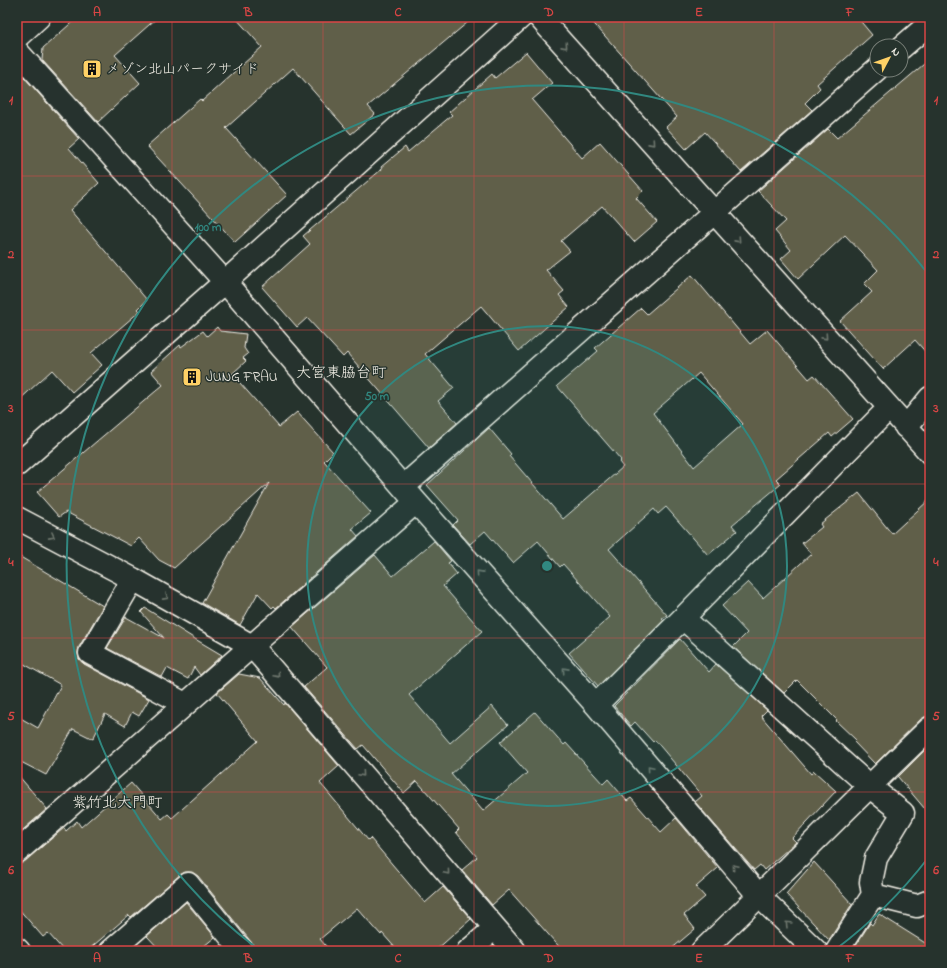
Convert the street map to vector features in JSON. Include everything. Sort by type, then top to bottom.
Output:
[{"type":"street","points":[[17,37],[39,17]]},
{"type":"street","points":[[17,465],[225,282],[521,17]]},
{"type":"street","points":[[539,17],[930,454]]},
{"type":"street","points":[[909,38],[920,24]]},
{"type":"street","points":[[17,51],[225,282],[596,705],[760,896],[816,951]]},
{"type":"street","points":[[17,852],[252,646],[410,494],[714,213],[869,76]]},
{"type":"street","points":[[906,427],[930,398]]},
{"type":"street","points":[[596,705],[889,408]]},
{"type":"street","points":[[17,518],[133,579],[252,646],[515,951]]},
{"type":"street","points":[[133,579],[90,653],[185,704]]},
{"type":"street","points":[[683,618],[869,786],[903,814],[876,858],[871,882],[873,895],[837,951]]},
{"type":"street","points":[[702,951],[760,896],[869,786],[930,728]]},
{"type":"street","points":[[110,951],[188,884],[242,951]]},
{"type":"street","points":[[873,895],[917,906],[930,900]]},
{"type":"street","points":[[468,951],[495,928]]},
{"type":"building","name":"メゾン北山パークサイド","points":[[78,17],[158,17],[115,55],[140,83],[98,122],[42,60],[43,48]]},
{"type":"building","points":[[235,17],[474,17],[368,106],[375,114],[351,134],[293,68],[226,128],[287,195],[235,242],[147,146],[200,99],[202,101],[262,47]]},
{"type":"building","points":[[588,17],[857,17],[872,35],[817,84],[820,88],[805,103],[812,110],[741,172],[705,132],[686,149],[666,127],[677,117]]},
{"type":"building","points":[[526,52],[552,83],[532,100],[582,158],[600,142],[643,191],[636,198],[657,222],[634,242],[602,206],[561,241],[570,251],[546,270],[564,291],[559,295],[569,307],[519,351],[481,306],[425,354],[454,388],[438,401],[457,423],[429,448],[347,353],[343,357],[307,318],[297,327],[262,287],[310,244],[303,236],[382,169],[381,167],[405,147],[408,152],[452,115],[449,112],[492,74],[495,78]]},
{"type":"building","points":[[930,59],[930,357],[915,340],[883,369],[840,321],[872,292],[864,284],[878,270],[845,235],[798,279],[781,259],[791,250],[775,231],[786,221],[758,191],[828,129],[837,138]]},
{"type":"building","points":[[17,77],[24,77],[79,139],[69,148],[99,183],[70,210],[147,300],[138,309],[140,311],[91,353],[102,365],[72,392],[52,370],[17,402]]},
{"type":"building","points":[[692,275],[750,344],[767,330],[809,379],[814,375],[853,419],[832,437],[829,433],[776,479],[781,484],[732,525],[737,531],[708,555],[666,507],[658,514],[654,509],[609,549],[667,615],[662,618],[664,620],[598,686],[569,653],[610,617],[563,564],[560,567],[538,541],[513,563],[485,531],[470,544],[453,525],[458,520],[427,485],[489,428],[511,454],[509,456],[563,519],[623,467],[619,462],[621,460],[557,386],[598,351],[595,348],[641,308],[647,314]],"holes":[[[699,373],[743,424],[694,467],[653,413]]]},
{"type":"building","points":[[217,327],[220,331],[246,334],[244,348],[248,354],[243,358],[246,361],[232,374],[279,427],[297,412],[333,452],[324,461],[371,513],[352,529],[358,536],[276,608],[274,606],[272,608],[258,593],[240,625],[202,603],[269,483],[174,568],[159,560],[139,538],[131,546],[66,512],[59,517],[37,492],[163,385],[151,371],[180,345],[181,347],[203,331],[207,336]]},
{"type":"building","points":[[859,493],[892,534],[930,499],[930,716],[921,719],[875,764],[854,742],[856,740],[797,680],[784,693],[733,647],[747,633],[722,606],[748,582],[763,598],[811,554],[802,543],[822,527],[820,524]]},
{"type":"building","points":[[434,541],[451,561],[448,563],[457,574],[443,586],[482,631],[409,695],[450,743],[492,706],[508,725],[451,774],[483,811],[527,773],[500,742],[535,712],[564,745],[566,743],[603,784],[608,779],[627,801],[631,798],[661,832],[676,818],[718,868],[696,887],[705,897],[684,915],[695,929],[669,951],[563,951],[509,890],[492,905],[462,870],[477,857],[456,832],[459,829],[417,781],[404,793],[363,745],[358,749],[304,687],[327,667],[292,627],[375,555],[393,576]]},
{"type":"building","points":[[17,555],[103,606],[79,647],[79,659],[84,664],[149,699],[139,716],[132,712],[125,726],[105,714],[93,739],[73,729],[46,775],[17,760],[17,716],[38,728],[61,685],[17,660]]},
{"type":"building","points":[[145,608],[222,655],[200,675],[194,667],[188,679],[167,668],[162,677],[107,648],[126,617],[164,638],[141,612]]},
{"type":"building","points":[[680,639],[709,672],[716,664],[767,710],[761,716],[811,774],[814,771],[836,791],[792,838],[796,842],[764,870],[760,865],[754,870],[695,802],[702,796],[655,740],[653,742],[635,722],[631,726],[614,706]]},
{"type":"building","points":[[239,674],[260,678],[284,705],[285,703],[339,766],[320,783],[368,840],[370,838],[425,903],[443,887],[471,919],[435,951],[398,951],[382,933],[381,935],[357,908],[320,939],[330,951],[254,951],[252,943],[198,876],[192,872],[185,872],[180,875],[131,917],[129,915],[87,951],[64,951],[48,933],[43,937],[17,907],[17,864],[25,861],[64,828],[66,831],[77,821],[81,827],[131,783],[162,819],[168,814],[172,818],[258,741],[217,693]]},
{"type":"building","points":[[930,745],[930,815],[898,777]]},
{"type":"building","points":[[17,774],[47,809],[17,835]]},
{"type":"building","points":[[814,862],[852,904],[829,940],[786,894]]},
{"type":"building","points":[[186,902],[215,937],[198,951],[161,951],[147,936]]},
{"type":"building","points":[[879,914],[930,946],[930,951],[852,951],[870,923],[872,925]]},
{"type":"place","name":"メゾン北山パークサイド","points":[[92,69]]},
{"type":"place","name":"JUNG FRAU","points":[[192,377]]},
{"type":"district","name":"大宮東脇台町","points":[[341,373]]},
{"type":"district","name":"紫竹北大門町","points":[[117,803]]}]
